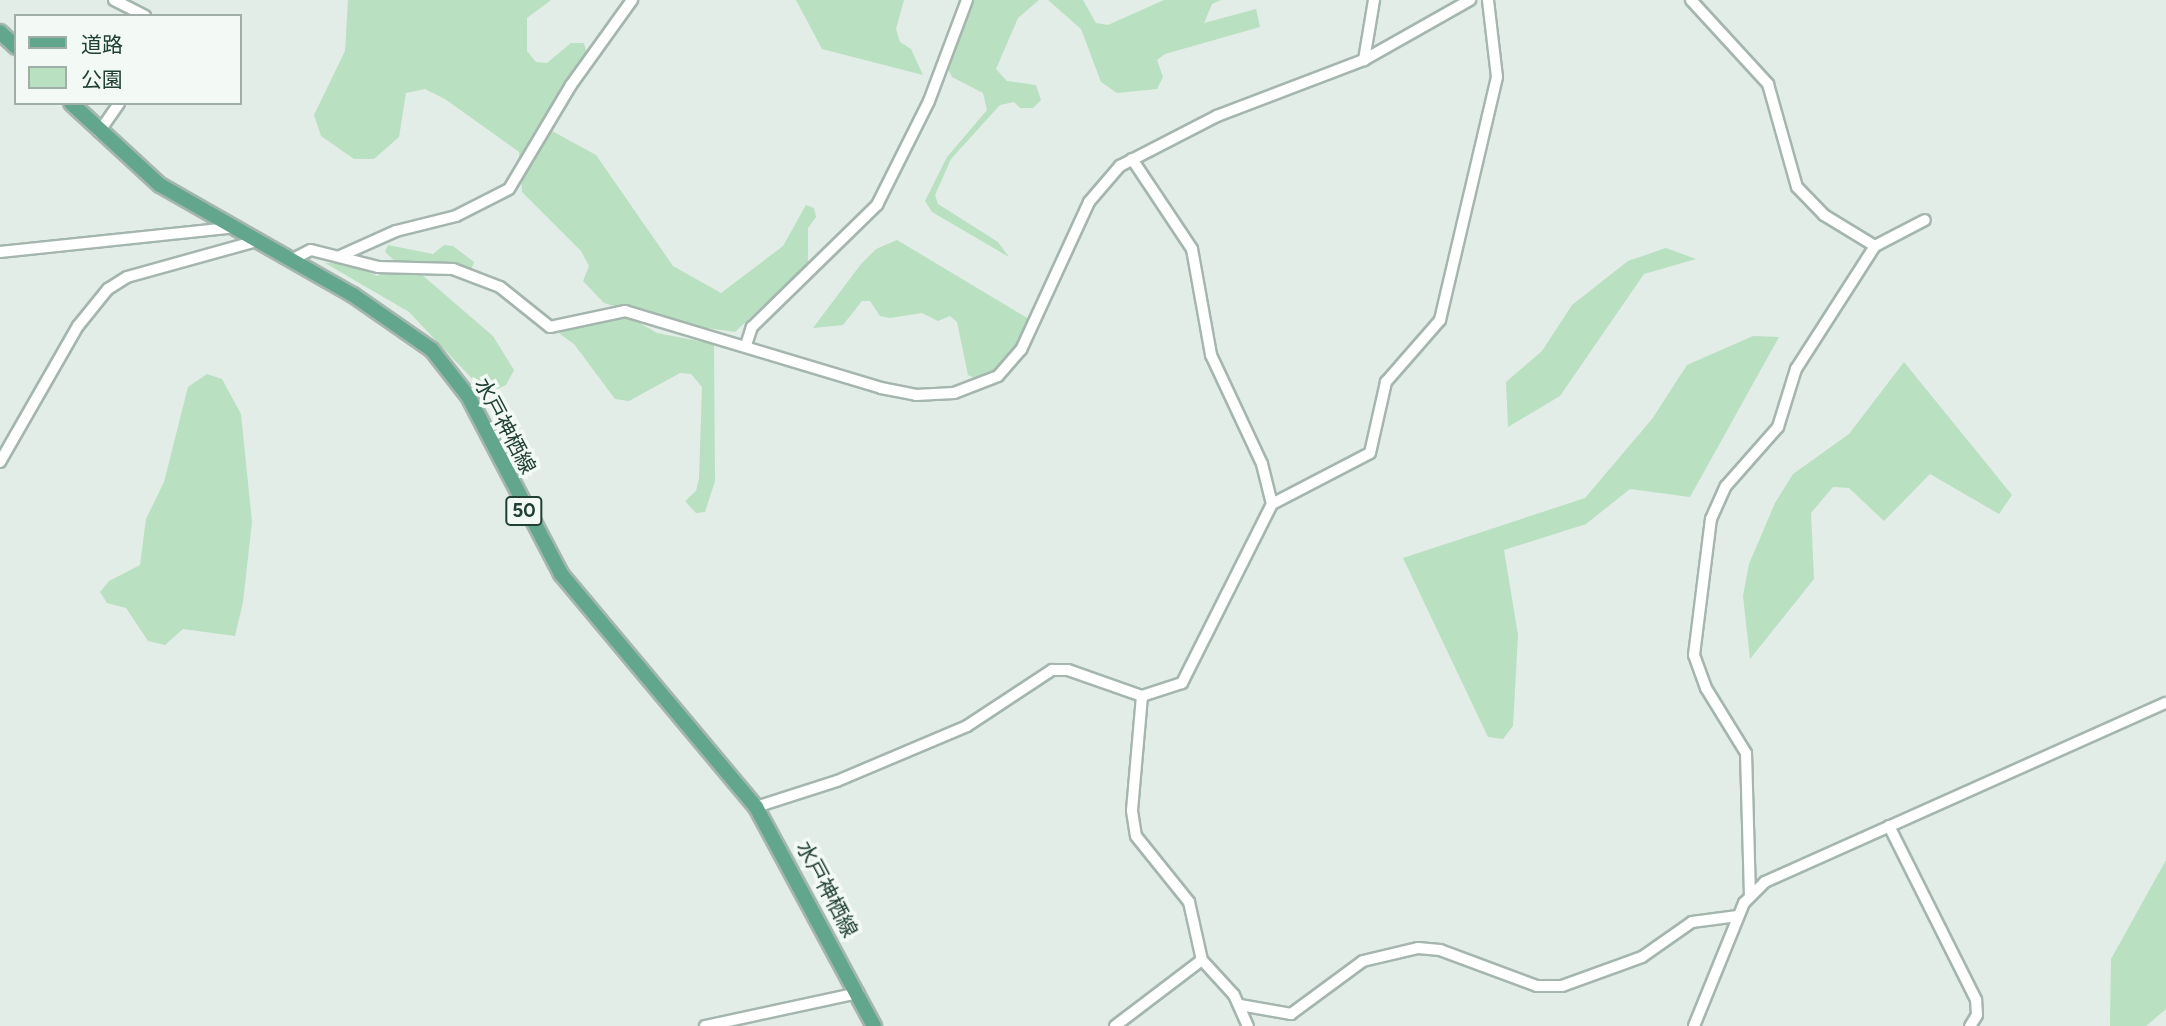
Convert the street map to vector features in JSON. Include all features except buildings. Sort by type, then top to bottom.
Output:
[{"type":"main road","points":[[0,32],[14,45]]},
{"type":"main road","name":"水戸神栖線","points":[[73,105],[149,177],[230,228],[291,260],[393,320],[446,366],[489,435],[561,574],[756,807],[874,1026]]},
{"type":"street","points":[[114,0],[141,14]]},
{"type":"street","points":[[340,256],[396,231],[456,216],[509,189],[570,85],[632,0]]},
{"type":"street","points":[[746,345],[752,327],[877,205],[929,101],[967,0]]},
{"type":"street","points":[[1364,60],[1374,0]]},
{"type":"street","points":[[291,260],[312,250],[379,267],[453,269],[481,276],[550,327],[625,311],[746,345],[758,354],[916,394],[954,393],[984,383],[1021,350],[1089,202],[1103,181],[1132,159],[1217,117],[1364,60],[1471,0]]},
{"type":"street","points":[[756,807],[837,781],[967,726],[1052,670],[1068,670],[1142,696],[1182,684],[1272,504],[1370,453],[1386,382],[1440,320],[1497,77],[1488,0]]},
{"type":"street","points":[[1691,0],[1769,84],[1797,187],[1824,215],[1875,246]]},
{"type":"street","points":[[99,132],[118,105]]},
{"type":"street","points":[[1132,159],[1192,249],[1211,355],[1262,464],[1272,504]]},
{"type":"street","points":[[1749,896],[1746,753],[1706,688],[1694,655],[1707,536],[1726,486],[1771,438],[1796,369],[1875,246],[1924,220]]},
{"type":"street","points":[[0,252],[230,228]]},
{"type":"street","points":[[0,462],[78,326],[108,289],[127,277],[257,241]]},
{"type":"street","points":[[1142,696],[1132,811],[1136,836],[1189,902],[1202,960],[1240,1005],[1248,1026]]},
{"type":"street","points":[[1694,1026],[1738,916],[1749,896],[1765,882],[2166,703]]},
{"type":"street","points":[[1889,826],[1976,1000],[1978,1015],[1970,1026]]},
{"type":"street","points":[[1240,1005],[1291,1014],[1363,961],[1418,948],[1440,950],[1537,986],[1562,986],[1642,957],[1692,922],[1738,916]]},
{"type":"street","points":[[1115,1026],[1202,960]]},
{"type":"street","points":[[705,1026],[858,993]]},
{"type":"green space","points":[[348,0],[551,0],[527,18],[527,51],[536,62],[547,63],[571,43],[584,43],[587,55],[541,125],[596,155],[673,266],[721,293],[783,246],[806,205],[814,208],[816,217],[808,228],[808,263],[735,332],[672,323],[604,303],[583,281],[589,266],[581,251],[522,192],[519,152],[445,99],[425,89],[406,93],[399,137],[374,159],[354,159],[321,136],[314,115],[345,51]]},
{"type":"green space","points":[[796,0],[904,0],[896,29],[900,42],[911,49],[923,75],[822,49]]},
{"type":"green space","points":[[973,0],[1039,0],[1018,18],[996,69],[1007,81],[1036,85],[1041,100],[1033,108],[1020,108],[1014,102],[1000,105],[951,159],[935,195],[938,204],[998,242],[1009,257],[932,212],[925,201],[947,157],[987,110],[983,93],[952,77],[947,67]]},
{"type":"green space","points":[[1048,0],[1083,0],[1096,23],[1108,25],[1164,0],[1221,0],[1212,4],[1204,23],[1256,9],[1260,27],[1165,54],[1157,60],[1163,77],[1157,89],[1117,93],[1101,82],[1081,29]]},
{"type":"green space","points":[[897,240],[1029,319],[1025,334],[997,368],[977,379],[968,375],[957,322],[950,316],[938,321],[922,313],[890,318],[880,316],[870,301],[862,301],[843,325],[813,328],[861,264],[876,249]]},
{"type":"green space","points":[[388,245],[433,254],[444,245],[453,246],[474,262],[471,270],[447,265],[421,274],[493,336],[514,370],[506,385],[495,390],[479,386],[409,312],[325,263],[352,264],[377,276],[398,264],[385,252]]},
{"type":"green space","points":[[1666,248],[1696,259],[1644,274],[1560,396],[1508,427],[1506,382],[1542,351],[1572,305],[1628,261]]},
{"type":"green space","points":[[624,314],[657,333],[714,344],[715,481],[705,512],[696,513],[685,501],[696,491],[699,478],[702,387],[691,374],[680,373],[629,401],[615,399],[574,344],[560,334],[561,329]]},
{"type":"green space","points":[[1753,336],[1779,337],[1690,497],[1630,489],[1586,524],[1504,550],[1518,635],[1513,726],[1503,739],[1488,737],[1403,558],[1585,498],[1652,419],[1687,365]]},
{"type":"green space","points":[[1904,362],[2012,495],[1999,514],[1930,474],[1884,521],[1849,488],[1833,487],[1811,513],[1814,579],[1750,659],[1743,596],[1749,564],[1775,503],[1793,474],[1849,434]]},
{"type":"green space","points":[[207,374],[222,379],[241,414],[252,522],[243,602],[235,636],[183,629],[165,645],[148,641],[126,608],[107,603],[100,592],[109,581],[140,565],[146,519],[164,482],[188,387]]},
{"type":"green space","points":[[2166,860],[2166,1009],[2146,1026],[2110,1026],[2111,959]]}]
